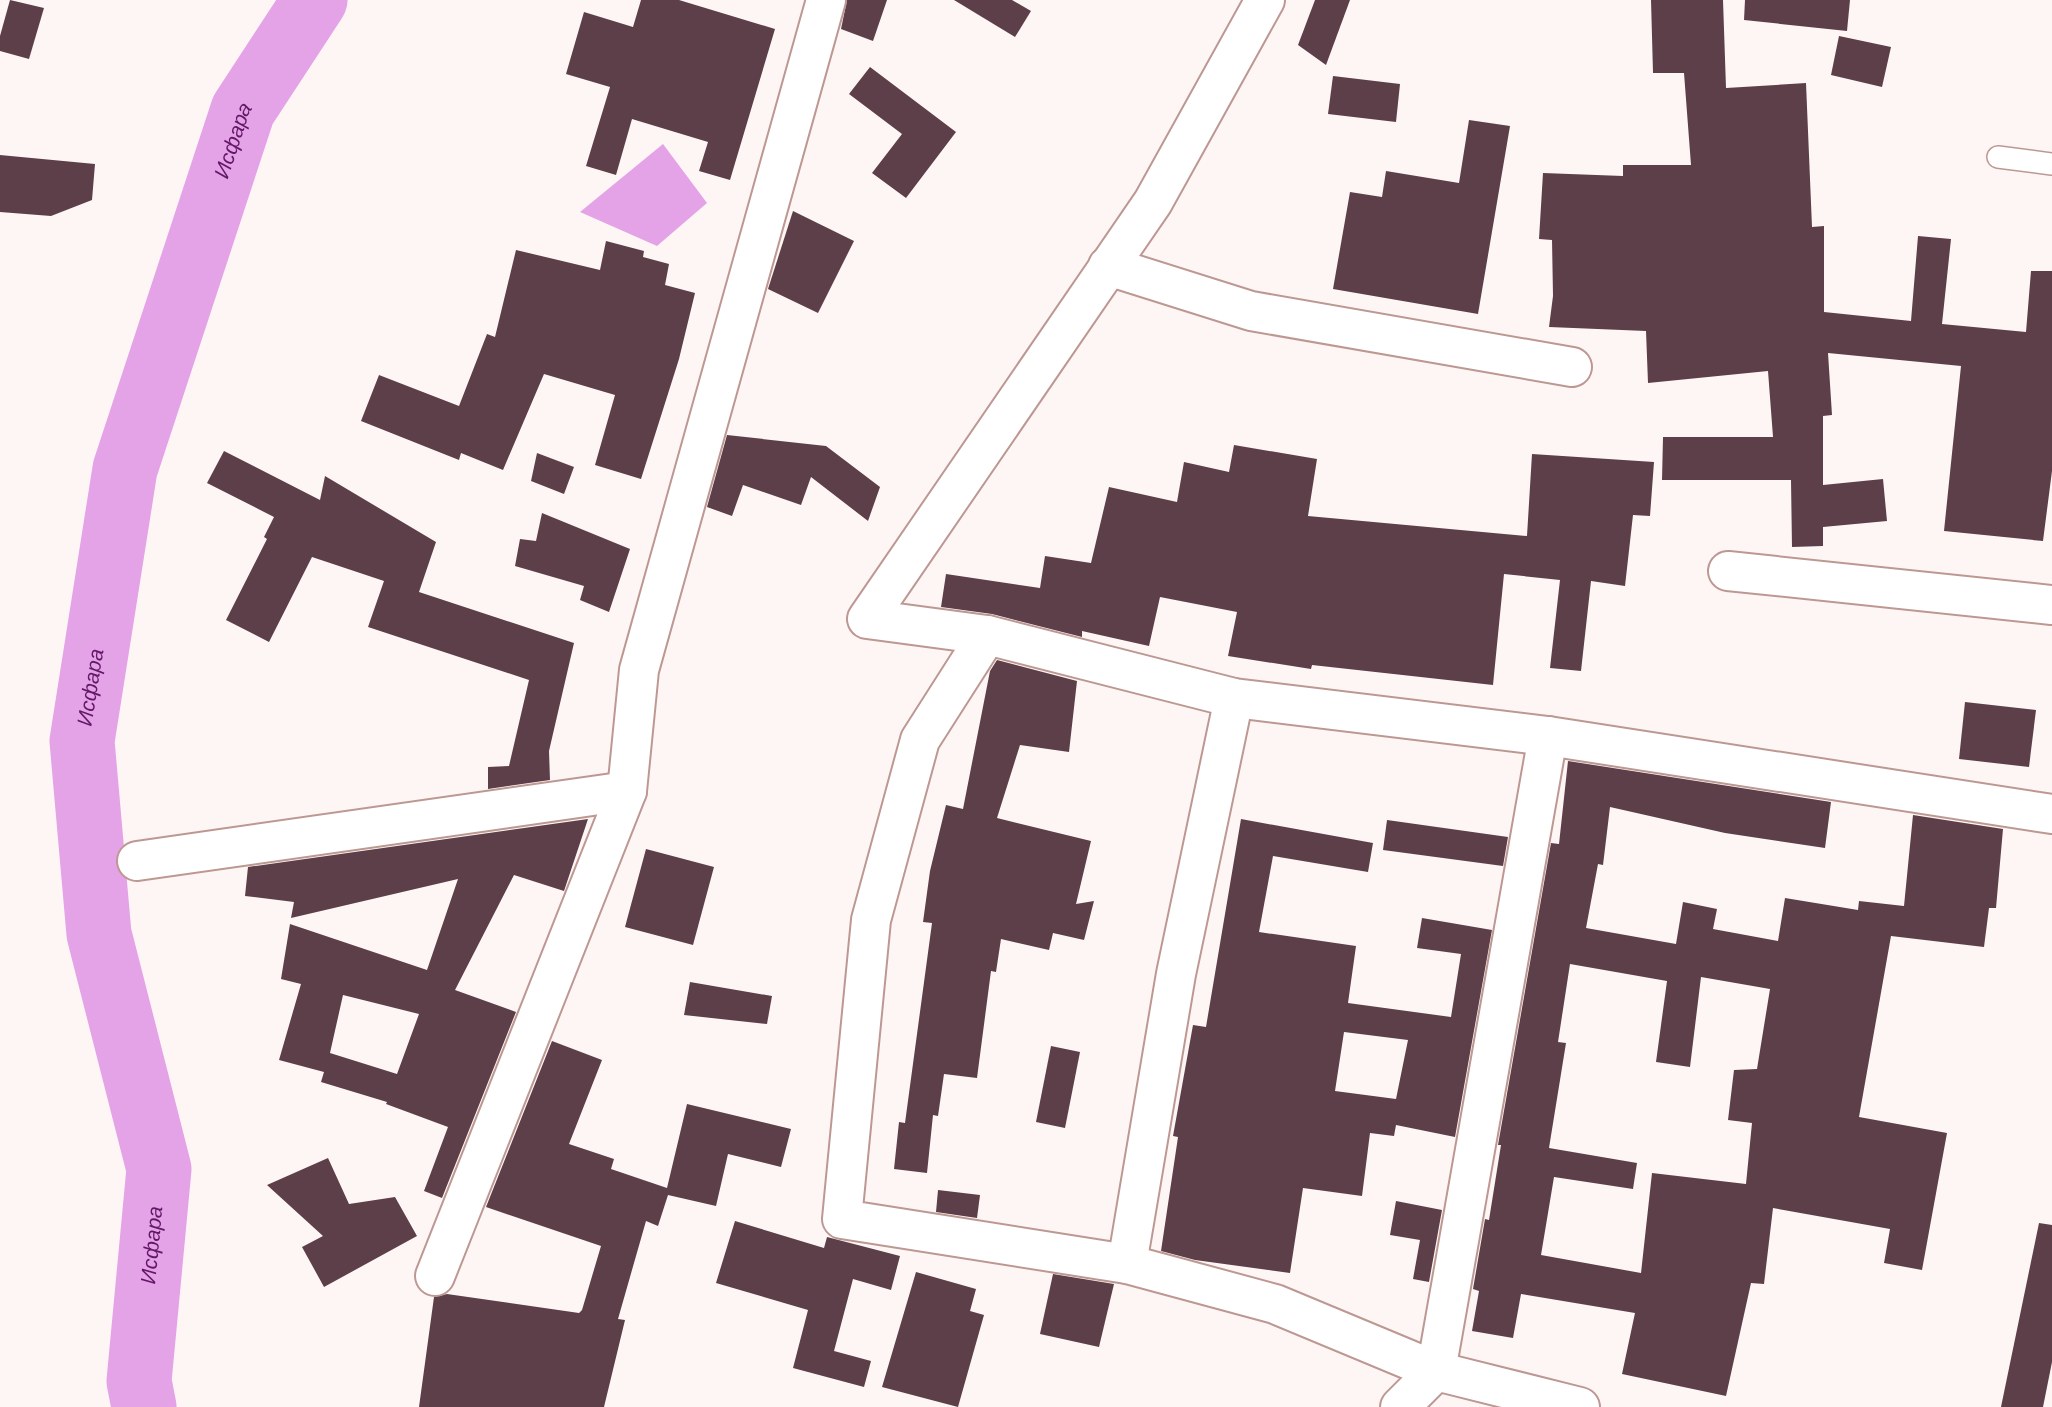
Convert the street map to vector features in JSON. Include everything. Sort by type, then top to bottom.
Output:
[{"type":"street","points":[[435,1276],[627,791],[639,670],[826,0]]},
{"type":"street","points":[[1265,0],[1153,202],[867,619],[987,635],[1234,698],[1548,736],[2052,814]]},
{"type":"street","points":[[1108,266],[1251,311],[1572,367]]},
{"type":"street","points":[[1728,570],[2052,605]]},
{"type":"street","points":[[987,635],[920,740],[872,920],[842,1219],[1128,1264],[1275,1304],[1436,1371],[1580,1407]]},
{"type":"street","points":[[1128,1264],[1176,974],[1234,698]]},
{"type":"street","points":[[1400,1407],[1436,1371],[1548,736]]},
{"type":"street","points":[[137,861],[627,791]]},
{"type":"lane","points":[[1998,157],[2052,164]]},
{"type":"shaded area","points":[[663,144],[707,203],[657,246],[580,212]]},
{"type":"building","points":[[10,0],[44,8],[29,59],[0,51],[0,36]]},
{"type":"building","points":[[641,0],[679,0],[775,29],[730,180],[699,171],[708,142],[632,119],[616,175],[586,166],[610,87],[566,74],[584,12],[633,27]]},
{"type":"building","points":[[847,0],[887,0],[873,41],[841,29]]},
{"type":"building","points":[[954,0],[1012,0],[1031,11],[1015,37]]},
{"type":"building","points":[[1315,0],[1350,0],[1326,65],[1298,45]]},
{"type":"building","points":[[1651,0],[1723,0],[1726,88],[1806,83],[1812,227],[1824,226],[1824,312],[1911,321],[1918,236],[1951,239],[1942,324],[2026,332],[2031,271],[2052,271],[2052,471],[2043,541],[1944,531],[1961,366],[1828,353],[1832,415],[1823,416],[1823,485],[1883,479],[1887,521],[1823,527],[1823,546],[1792,547],[1791,480],[1662,480],[1663,437],[1773,437],[1768,371],[1648,383],[1646,331],[1549,327],[1553,296],[1552,240],[1539,239],[1543,173],[1623,176],[1623,165],[1691,165],[1684,73],[1653,73]]},
{"type":"building","points":[[1745,0],[1850,0],[1847,31],[1744,20]]},
{"type":"building","points":[[1839,36],[1891,47],[1882,87],[1831,75]]},
{"type":"building","points":[[870,67],[956,132],[906,198],[872,173],[902,134],[849,94]]},
{"type":"building","points":[[1333,76],[1400,84],[1396,122],[1328,114]]},
{"type":"building","points":[[1469,120],[1510,126],[1478,314],[1333,289],[1350,192],[1382,197],[1386,171],[1459,183]]},
{"type":"building","points":[[0,155],[95,164],[92,200],[51,216],[0,212]]},
{"type":"building","points":[[793,211],[854,241],[818,313],[768,289]]},
{"type":"building","points":[[606,241],[644,251],[643,257],[669,264],[665,285],[695,293],[679,359],[641,479],[595,465],[615,395],[544,374],[503,470],[461,453],[459,460],[361,421],[379,375],[459,406],[487,334],[495,337],[516,250],[600,270]]},
{"type":"building","points":[[727,435],[826,446],[880,487],[868,521],[811,477],[801,505],[743,485],[732,516],[707,507]]},
{"type":"building","points":[[1234,445],[1317,459],[1308,516],[1527,536],[1532,454],[1654,462],[1650,516],[1633,515],[1625,586],[1591,581],[1581,671],[1550,668],[1560,580],[1504,574],[1493,685],[1312,665],[1311,669],[1228,656],[1237,612],[1160,597],[1149,646],[1082,631],[1082,637],[992,614],[941,607],[946,574],[1040,588],[1045,556],[1091,563],[1109,487],[1177,502],[1184,462],[1229,472]]},
{"type":"building","points":[[224,451],[320,500],[325,476],[436,542],[419,592],[574,643],[549,751],[550,780],[488,789],[488,767],[509,766],[529,680],[368,627],[384,581],[312,557],[269,642],[226,620],[267,539],[264,537],[274,517],[207,483]]},
{"type":"building","points":[[537,453],[574,467],[564,494],[531,481]]},
{"type":"building","points":[[542,513],[630,549],[609,612],[580,600],[584,586],[515,566],[520,539],[536,541]]},
{"type":"building","points":[[997,660],[1077,681],[1069,752],[1020,745],[997,818],[1091,841],[1076,904],[1094,901],[1084,940],[1053,933],[1049,950],[1001,939],[996,972],[991,971],[977,1078],[944,1074],[938,1116],[933,1115],[927,1173],[894,1169],[899,1122],[905,1123],[932,923],[923,922],[930,871],[946,805],[963,809],[990,671]]},
{"type":"building","points":[[1965,702],[2036,710],[2029,767],[1959,759]]},
{"type":"building","points":[[1568,761],[1831,802],[1825,848],[1725,833],[1610,807],[1603,865],[1598,864],[1586,928],[1676,944],[1683,902],[1717,909],[1713,929],[1778,941],[1785,898],[1858,910],[1859,901],[1904,906],[1913,815],[2003,829],[1996,908],[1989,908],[1984,947],[1891,936],[1859,1117],[1947,1133],[1922,1270],[1884,1263],[1890,1229],[1773,1208],[1764,1284],[1751,1283],[1726,1396],[1622,1374],[1635,1313],[1521,1294],[1513,1338],[1472,1331],[1479,1291],[1473,1289],[1485,1219],[1489,1220],[1501,1145],[1498,1145],[1551,843],[1559,844]],"holes":[[[1570,964],[1667,981],[1656,1062],[1690,1067],[1701,977],[1770,989],[1757,1069],[1734,1070],[1728,1120],[1752,1123],[1746,1184],[1652,1173],[1641,1273],[1541,1255],[1554,1177],[1633,1189],[1637,1163],[1549,1148],[1566,1043],[1558,1042]]]},
{"type":"building","points":[[588,819],[564,891],[514,875],[455,990],[516,1012],[442,1198],[424,1191],[448,1127],[386,1104],[387,1102],[321,1082],[324,1072],[279,1060],[301,984],[281,979],[290,924],[427,970],[458,879],[291,918],[294,902],[245,896],[248,867]],"holes":[[[343,995],[419,1014],[397,1074],[330,1053]]]},
{"type":"building","points":[[1241,819],[1373,843],[1368,872],[1273,856],[1259,932],[1356,946],[1348,1003],[1451,1017],[1461,954],[1417,948],[1422,918],[1492,930],[1455,1137],[1396,1125],[1394,1136],[1370,1133],[1362,1196],[1303,1188],[1290,1273],[1195,1260],[1161,1251],[1178,1137],[1173,1136],[1193,1025],[1206,1027]],"holes":[[[1344,1032],[1408,1040],[1396,1099],[1335,1091]]]},
{"type":"building","points":[[1387,820],[1508,837],[1503,866],[1383,850]]},
{"type":"building","points":[[646,849],[714,867],[693,945],[625,927]]},
{"type":"building","points":[[690,982],[772,996],[767,1024],[684,1015]]},
{"type":"building","points":[[552,1041],[602,1060],[569,1144],[614,1159],[611,1169],[667,1188],[687,1104],[791,1129],[781,1167],[728,1154],[716,1206],[668,1195],[658,1226],[646,1221],[618,1319],[625,1320],[604,1407],[419,1407],[434,1297],[447,1294],[579,1313],[582,1310],[601,1246],[486,1207]]},
{"type":"building","points":[[1051,1046],[1080,1052],[1065,1128],[1036,1122]]},
{"type":"building","points":[[328,1158],[349,1204],[395,1197],[417,1236],[324,1287],[302,1247],[323,1236],[267,1185]]},
{"type":"building","points":[[938,1190],[980,1195],[977,1218],[936,1212]]},
{"type":"building","points":[[1396,1201],[1442,1210],[1429,1282],[1413,1279],[1420,1240],[1390,1235]]},
{"type":"building","points":[[735,1221],[824,1248],[827,1237],[900,1256],[891,1290],[853,1279],[834,1351],[871,1361],[864,1387],[793,1368],[808,1310],[716,1283]]},
{"type":"building","points":[[2039,1223],[2052,1225],[2052,1362],[2043,1407],[2001,1407]]},
{"type":"building","points":[[916,1272],[976,1289],[970,1311],[984,1315],[958,1407],[882,1387]]},
{"type":"building","points":[[1053,1274],[1114,1284],[1099,1347],[1040,1334]]},
{"type":"waterway","name":"Исфара","points":[[144,1407],[139,1381],[159,1169],[99,934],[82,741],[125,469],[243,110],[315,0]]}]
